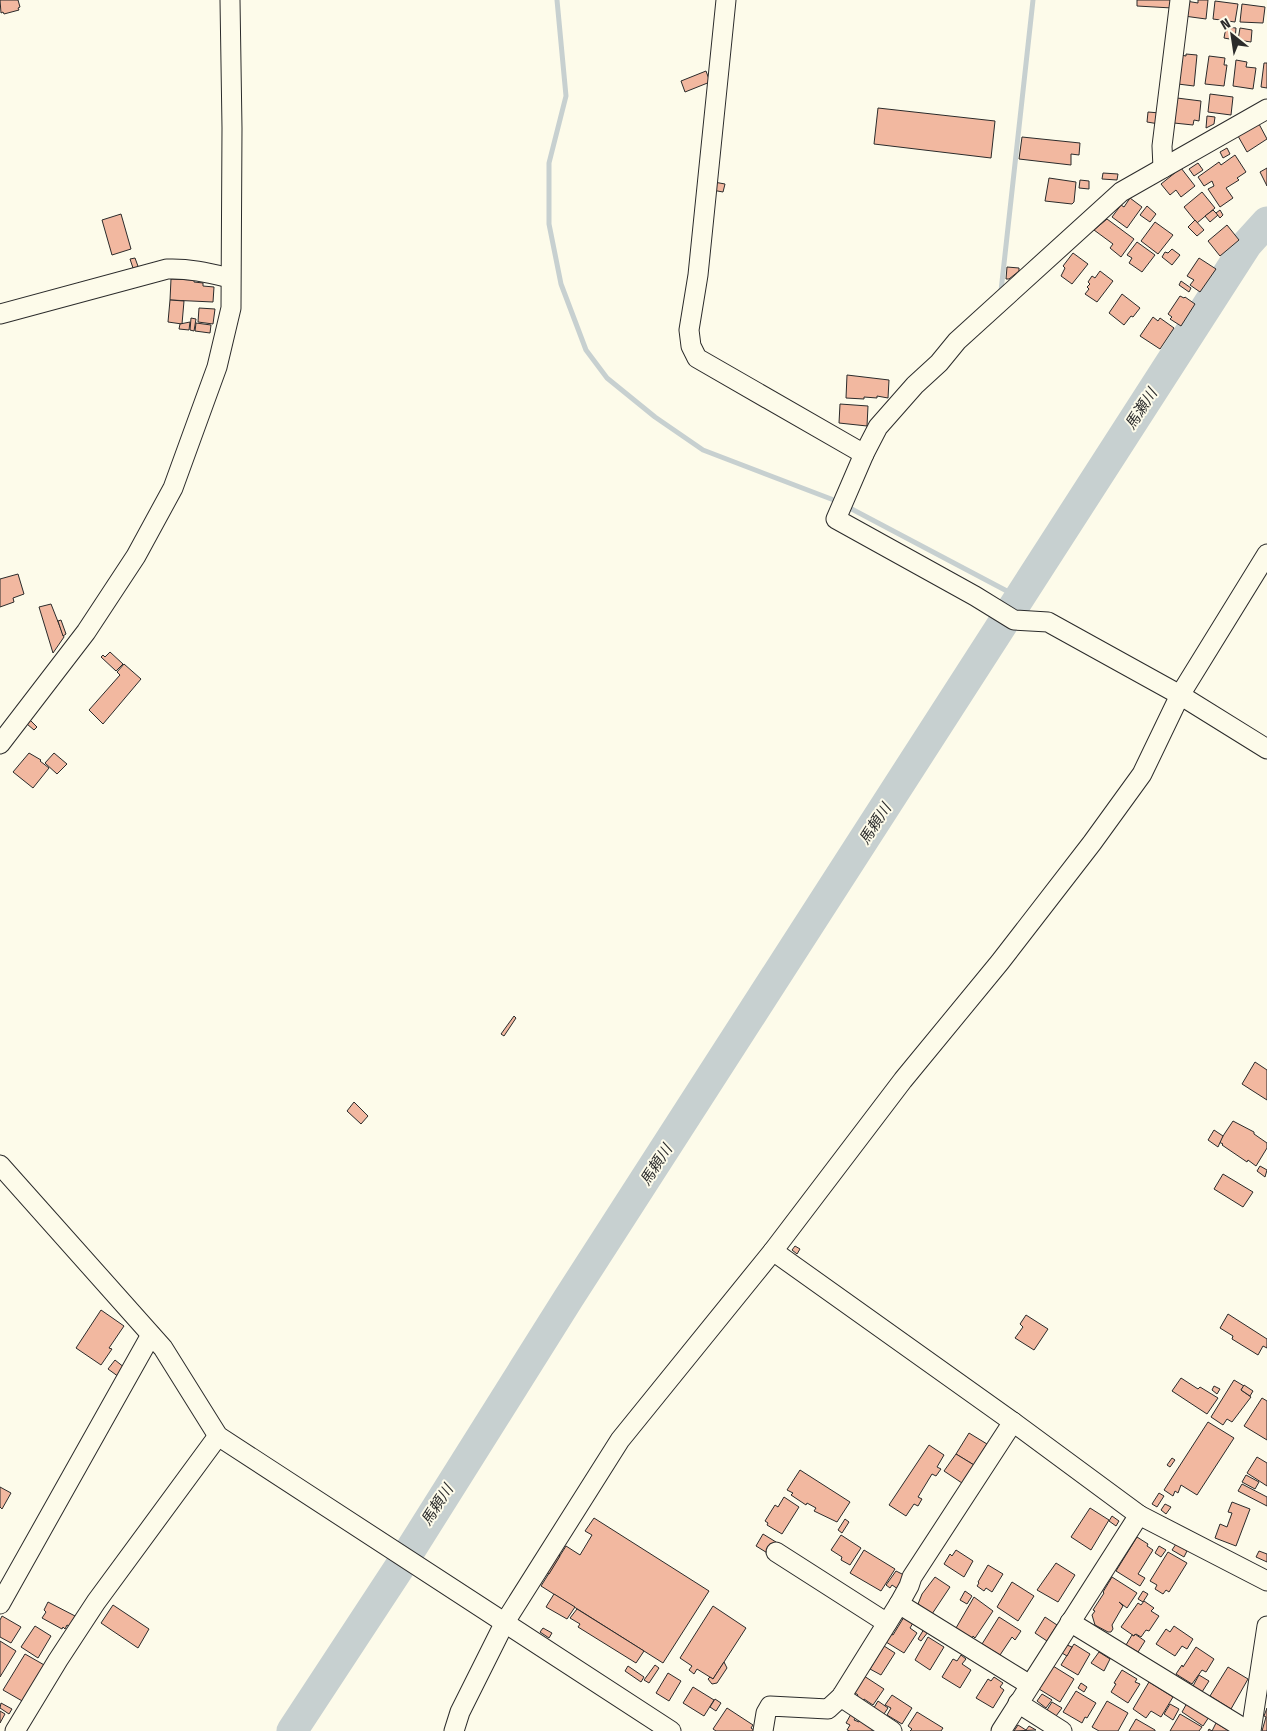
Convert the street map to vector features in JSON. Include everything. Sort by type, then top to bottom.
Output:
[{"type":"street","points":[[1,740],[86,632],[136,556],[173,488],[217,367],[231,308],[232,128],[230,0]]},
{"type":"street","points":[[726,0],[698,275],[689,330],[691,346],[697,358],[864,454]]},
{"type":"street","points":[[1163,168],[1162,146],[1180,0]]},
{"type":"street","points":[[1267,109],[1121,192],[957,341],[939,363],[915,385],[878,427],[864,454],[836,519],[1014,620],[1048,622],[1180,695],[1267,749]]},
{"type":"street","points":[[0,314],[167,269],[197,270],[230,278]]},
{"type":"street","points":[[454,1731],[460,1712],[505,1622],[620,1440],[773,1250],[903,1080],[1000,962],[1092,843],[1142,774],[1180,695],[1267,554]]},
{"type":"street","points":[[0,1165],[163,1348],[218,1436],[671,1731]]},
{"type":"street","points":[[773,1250],[1139,1515],[1267,1581]]},
{"type":"street","points":[[0,1604],[151,1335]]},
{"type":"street","points":[[762,1731],[766,1713],[770,1706],[828,1709],[841,1697],[899,1604],[912,1577],[1012,1422]]},
{"type":"street","points":[[15,1731],[96,1602],[218,1436]]},
{"type":"street","points":[[1001,1731],[1139,1515]]},
{"type":"street","points":[[776,1552],[887,1623]]},
{"type":"street","points":[[899,1604],[1030,1685]]},
{"type":"street","points":[[1070,1622],[1249,1731],[1266,1649],[1267,1626]]},
{"type":"street","points":[[841,1697],[892,1731]]},
{"type":"street","points":[[1018,1703],[1062,1731]]},
{"type":"building","points":[[0,0],[18,0],[19,10],[1,13]]},
{"type":"building","points":[[1137,0],[1172,0],[1172,8],[1137,6]]},
{"type":"building","points":[[1198,0],[1208,0],[1206,19],[1184,16],[1186,1],[1198,3]]},
{"type":"building","points":[[1215,1],[1238,4],[1235,22],[1213,19]]},
{"type":"building","points":[[1242,4],[1265,7],[1263,23],[1240,22]]},
{"type":"building","points":[[1226,27],[1236,28],[1235,40],[1224,38]]},
{"type":"building","points":[[1240,28],[1252,30],[1251,42],[1238,40]]},
{"type":"building","points":[[1186,54],[1197,55],[1194,86],[1178,84],[1181,55],[1186,56]]},
{"type":"building","points":[[1209,56],[1225,58],[1224,65],[1227,65],[1224,86],[1205,84]]},
{"type":"building","points":[[1236,60],[1247,62],[1246,67],[1256,68],[1253,89],[1233,86]]},
{"type":"building","points":[[1264,63],[1267,63],[1267,88],[1261,87]]},
{"type":"building","points":[[706,71],[710,82],[685,92],[681,81]]},
{"type":"building","points":[[1210,94],[1233,97],[1231,115],[1208,112]]},
{"type":"building","points":[[1177,98],[1201,101],[1199,121],[1194,120],[1193,125],[1174,123]]},
{"type":"building","points":[[878,108],[995,121],[991,158],[874,144]]},
{"type":"building","points":[[1148,112],[1160,113],[1159,124],[1147,122]]},
{"type":"building","points":[[1207,116],[1215,117],[1214,124],[1206,128]]},
{"type":"building","points":[[1259,124],[1267,139],[1247,152],[1238,136]]},
{"type":"building","points":[[1022,137],[1080,143],[1079,155],[1071,154],[1071,165],[1019,159]]},
{"type":"building","points":[[1227,148],[1230,154],[1223,158],[1220,152]]},
{"type":"building","points":[[1235,155],[1246,172],[1237,178],[1239,180],[1226,188],[1233,198],[1220,207],[1208,189],[1214,186],[1212,181],[1204,186],[1198,177],[1219,162],[1221,165]]},
{"type":"building","points":[[1198,163],[1203,170],[1194,176],[1189,169]]},
{"type":"building","points":[[1181,168],[1195,186],[1181,197],[1176,190],[1170,195],[1161,184]]},
{"type":"building","points":[[1267,168],[1267,186],[1260,172]]},
{"type":"building","points":[[1103,173],[1118,174],[1117,180],[1102,179]]},
{"type":"building","points":[[1049,178],[1076,182],[1074,202],[1072,204],[1045,201]]},
{"type":"building","points":[[1080,180],[1089,181],[1089,189],[1079,188]]},
{"type":"building","points":[[714,182],[725,184],[723,192],[712,190]]},
{"type":"building","points":[[1202,192],[1215,208],[1197,223],[1184,207]]},
{"type":"building","points":[[1130,198],[1142,207],[1127,228],[1112,217],[1121,205],[1124,207]]},
{"type":"building","points":[[1147,206],[1156,214],[1150,222],[1140,215]]},
{"type":"building","points":[[1213,210],[1218,215],[1210,222],[1205,216]]},
{"type":"building","points":[[1220,210],[1223,215],[1220,218],[1216,213]]},
{"type":"building","points":[[121,214],[131,249],[112,255],[102,220]]},
{"type":"building","points":[[1107,219],[1134,239],[1121,257],[1110,248],[1113,244],[1094,230]]},
{"type":"building","points":[[1195,220],[1204,230],[1197,236],[1188,227]]},
{"type":"building","points":[[1155,222],[1173,235],[1158,254],[1141,241]]},
{"type":"building","points":[[1227,225],[1239,240],[1220,256],[1208,241]]},
{"type":"building","points":[[1137,242],[1155,255],[1142,272],[1129,263],[1132,258],[1127,255]]},
{"type":"building","points":[[1172,249],[1180,255],[1172,265],[1162,257],[1165,252],[1168,253]]},
{"type":"building","points":[[1073,253],[1088,264],[1072,284],[1061,276],[1065,268],[1063,266]]},
{"type":"building","points":[[135,258],[139,269],[134,271],[130,259]]},
{"type":"building","points":[[1199,258],[1216,269],[1200,292],[1190,285],[1194,280],[1187,276]]},
{"type":"building","points":[[1007,267],[1019,268],[1019,271],[1009,279],[1006,279]]},
{"type":"building","points":[[1100,271],[1113,281],[1097,302],[1085,294],[1089,289],[1087,287],[1090,284],[1088,282],[1092,276],[1095,278]]},
{"type":"building","points":[[171,279],[194,280],[194,282],[203,283],[203,286],[214,287],[213,302],[170,300]]},
{"type":"building","points":[[1181,281],[1191,288],[1189,292],[1179,285]]},
{"type":"building","points":[[1122,294],[1140,308],[1124,325],[1109,313]]},
{"type":"building","points":[[1180,296],[1195,304],[1181,326],[1170,319],[1172,317],[1168,314]]},
{"type":"building","points":[[170,300],[184,301],[182,324],[168,322]]},
{"type":"building","points":[[199,308],[215,309],[213,324],[198,322]]},
{"type":"building","points":[[1153,317],[1158,321],[1160,318],[1174,328],[1160,349],[1140,336]]},
{"type":"building","points":[[191,318],[196,319],[194,331],[190,330]]},
{"type":"building","points":[[190,322],[189,330],[179,329],[180,324]]},
{"type":"building","points":[[196,323],[211,325],[210,333],[195,331]]},
{"type":"building","points":[[847,375],[889,380],[888,398],[877,396],[877,398],[864,397],[864,399],[846,398]]},
{"type":"building","points":[[840,404],[868,406],[867,426],[839,423]]},
{"type":"building","points":[[18,574],[24,594],[13,598],[14,602],[0,607],[0,579]]},
{"type":"building","points":[[51,604],[64,637],[53,653],[39,607]]},
{"type":"building","points":[[61,620],[66,634],[63,636],[58,621]]},
{"type":"building","points":[[110,652],[123,664],[116,671],[101,657],[103,655],[105,657]]},
{"type":"building","points":[[124,664],[141,679],[103,724],[89,710],[120,675],[117,672]]},
{"type":"building","points":[[30,720],[37,727],[34,730],[27,724]]},
{"type":"building","points":[[29,753],[41,760],[49,768],[33,788],[13,772]]},
{"type":"building","points":[[54,753],[67,764],[57,774],[45,763]]},
{"type":"building","points":[[514,1016],[516,1018],[504,1036],[501,1034]]},
{"type":"building","points":[[1255,1062],[1267,1070],[1267,1100],[1242,1084]]},
{"type":"building","points":[[354,1102],[368,1116],[361,1124],[347,1111]]},
{"type":"building","points":[[1233,1121],[1254,1132],[1254,1134],[1267,1143],[1267,1148],[1256,1166],[1248,1160],[1247,1162],[1219,1142]]},
{"type":"building","points":[[1214,1130],[1223,1136],[1218,1147],[1208,1140]]},
{"type":"building","points":[[1260,1166],[1267,1170],[1265,1177],[1257,1171]]},
{"type":"building","points":[[1223,1174],[1253,1192],[1243,1207],[1214,1189]]},
{"type":"building","points":[[795,1246],[800,1249],[797,1254],[792,1250]]},
{"type":"building","points":[[101,1310],[124,1326],[109,1348],[112,1349],[101,1365],[76,1348]]},
{"type":"building","points":[[1228,1314],[1267,1339],[1267,1348],[1263,1346],[1258,1355],[1232,1339],[1233,1336],[1220,1328]]},
{"type":"building","points":[[1026,1315],[1048,1329],[1034,1350],[1015,1338],[1023,1327],[1020,1324]]},
{"type":"building","points":[[115,1360],[125,1368],[119,1377],[108,1369]]},
{"type":"building","points":[[1181,1378],[1198,1389],[1200,1387],[1218,1398],[1207,1414],[1172,1391]]},
{"type":"building","points":[[1234,1380],[1244,1386],[1241,1390],[1251,1397],[1232,1422],[1227,1419],[1223,1425],[1211,1417]]},
{"type":"building","points":[[1244,1385],[1253,1391],[1250,1396],[1241,1390]]},
{"type":"building","points":[[1214,1386],[1220,1389],[1217,1394],[1212,1390]]},
{"type":"building","points":[[1262,1398],[1267,1401],[1267,1440],[1244,1426]]},
{"type":"building","points":[[1208,1422],[1234,1438],[1197,1495],[1181,1485],[1178,1493],[1175,1491],[1173,1496],[1164,1490]]},
{"type":"building","points":[[969,1433],[987,1444],[974,1465],[956,1454]]},
{"type":"building","points":[[929,1445],[944,1455],[937,1467],[941,1469],[936,1476],[932,1474],[918,1497],[922,1499],[918,1506],[914,1504],[906,1516],[889,1505]]},
{"type":"building","points":[[956,1454],[974,1465],[962,1483],[944,1471]]},
{"type":"building","points":[[1257,1457],[1267,1463],[1267,1486],[1247,1473]]},
{"type":"building","points":[[1172,1458],[1175,1460],[1170,1467],[1167,1465]]},
{"type":"building","points":[[800,1470],[850,1502],[837,1522],[814,1511],[816,1508],[807,1503],[806,1505],[787,1490]]},
{"type":"building","points":[[1246,1475],[1259,1482],[1255,1489],[1242,1482]]},
{"type":"building","points":[[1242,1484],[1267,1497],[1267,1506],[1238,1491]]},
{"type":"building","points":[[0,1487],[11,1493],[2,1509],[0,1507]]},
{"type":"building","points":[[1159,1493],[1164,1496],[1157,1507],[1152,1504]]},
{"type":"building","points":[[784,1497],[799,1507],[782,1534],[767,1525],[768,1523],[765,1521],[775,1505],[778,1507]]},
{"type":"building","points":[[1232,1502],[1250,1509],[1236,1546],[1215,1538],[1220,1524],[1227,1527],[1232,1513],[1228,1512]]},
{"type":"building","points":[[1165,1504],[1171,1507],[1166,1514],[1161,1510]]},
{"type":"building","points":[[1090,1508],[1109,1520],[1091,1550],[1071,1537]]},
{"type":"building","points":[[1112,1516],[1119,1521],[1116,1526],[1109,1521]]},
{"type":"building","points":[[594,1518],[709,1591],[663,1663],[541,1586],[566,1546],[580,1555],[592,1535],[585,1531]]},
{"type":"building","points":[[845,1519],[849,1522],[842,1533],[838,1530]]},
{"type":"building","points":[[763,1534],[776,1542],[769,1554],[756,1546]]},
{"type":"building","points":[[841,1535],[861,1548],[850,1565],[841,1560],[842,1557],[831,1550]]},
{"type":"building","points":[[1137,1537],[1148,1544],[1147,1546],[1153,1550],[1138,1574],[1145,1578],[1140,1586],[1116,1571]]},
{"type":"building","points":[[1176,1544],[1187,1551],[1184,1557],[1172,1550]]},
{"type":"building","points":[[1159,1546],[1166,1550],[1161,1557],[1155,1553]]},
{"type":"building","points":[[864,1550],[895,1569],[881,1591],[850,1573]]},
{"type":"building","points":[[956,1550],[973,1561],[964,1577],[944,1564],[950,1554],[952,1556]]},
{"type":"building","points":[[1259,1551],[1267,1554],[1267,1562],[1256,1557]]},
{"type":"building","points":[[1168,1552],[1187,1563],[1169,1592],[1166,1590],[1163,1594],[1155,1589],[1157,1585],[1150,1581]]},
{"type":"building","points":[[557,1553],[560,1556],[549,1574],[545,1572]]},
{"type":"building","points":[[1056,1563],[1075,1575],[1058,1602],[1037,1590]]},
{"type":"building","points":[[988,1565],[1003,1574],[992,1592],[986,1588],[984,1591],[977,1586]]},
{"type":"building","points":[[896,1571],[906,1576],[898,1589],[892,1585],[890,1588],[886,1585]]},
{"type":"building","points":[[935,1577],[950,1587],[932,1614],[918,1604],[922,1594]]},
{"type":"building","points":[[1112,1577],[1137,1593],[1127,1608],[1119,1602],[1123,1606],[1112,1625],[1113,1629],[1111,1632],[1108,1632],[1095,1625],[1092,1615]]},
{"type":"building","points":[[1012,1582],[1034,1596],[1018,1621],[997,1607]]},
{"type":"building","points":[[965,1591],[972,1596],[967,1604],[960,1600]]},
{"type":"building","points":[[1143,1591],[1148,1594],[1143,1602],[1138,1599]]},
{"type":"building","points":[[554,1594],[575,1607],[567,1619],[546,1607]]},
{"type":"building","points":[[974,1597],[993,1611],[975,1638],[973,1636],[972,1639],[956,1628]]},
{"type":"building","points":[[1144,1601],[1154,1608],[1151,1611],[1159,1616],[1149,1631],[1146,1630],[1141,1637],[1136,1634],[1134,1636],[1121,1627],[1138,1603],[1141,1605]]},
{"type":"building","points":[[48,1602],[77,1617],[71,1627],[67,1625],[65,1629],[63,1627],[62,1629],[42,1618],[46,1612],[44,1610]]},
{"type":"building","points":[[113,1605],[149,1629],[138,1648],[101,1623]]},
{"type":"building","points":[[713,1606],[746,1628],[713,1679],[697,1669],[694,1674],[689,1670],[692,1666],[680,1658]]},
{"type":"building","points":[[577,1609],[644,1651],[636,1663],[578,1627],[580,1624],[570,1618]]},
{"type":"building","points":[[2,1616],[21,1627],[11,1643],[0,1637],[0,1620]]},
{"type":"building","points":[[904,1617],[913,1623],[910,1628],[917,1633],[904,1653],[886,1642],[891,1634],[893,1635]]},
{"type":"building","points":[[999,1617],[1021,1631],[1015,1640],[1012,1637],[1000,1655],[982,1644]]},
{"type":"building","points":[[1045,1617],[1057,1625],[1047,1641],[1035,1633]]},
{"type":"building","points":[[35,1626],[51,1636],[38,1658],[21,1647]]},
{"type":"building","points":[[1174,1626],[1193,1639],[1187,1649],[1182,1646],[1175,1656],[1156,1644],[1166,1629],[1170,1632]]},
{"type":"building","points":[[543,1628],[552,1633],[549,1638],[540,1632]]},
{"type":"building","points":[[924,1629],[928,1632],[921,1641],[918,1639]]},
{"type":"building","points":[[1135,1634],[1145,1641],[1138,1652],[1126,1645],[1132,1635],[1134,1636]]},
{"type":"building","points":[[928,1637],[944,1647],[930,1670],[915,1660]]},
{"type":"building","points":[[0,1641],[16,1651],[0,1677]]},
{"type":"building","points":[[1074,1644],[1090,1654],[1078,1675],[1061,1665]]},
{"type":"building","points":[[1067,1645],[1072,1647],[1067,1656],[1062,1653]]},
{"type":"building","points":[[884,1646],[895,1653],[881,1675],[870,1669]]},
{"type":"building","points":[[1196,1647],[1214,1659],[1206,1672],[1202,1670],[1192,1684],[1176,1674]]},
{"type":"building","points":[[1099,1652],[1110,1659],[1104,1671],[1091,1663]]},
{"type":"building","points":[[25,1654],[46,1666],[24,1702],[3,1690]]},
{"type":"building","points":[[961,1655],[966,1659],[962,1664],[971,1670],[960,1688],[942,1677],[953,1659],[957,1661]]},
{"type":"building","points":[[724,1662],[727,1668],[717,1683],[712,1684],[708,1679],[710,1677],[713,1679]]},
{"type":"building","points":[[655,1665],[659,1668],[649,1683],[644,1680]]},
{"type":"building","points":[[628,1666],[644,1677],[641,1682],[625,1671]]},
{"type":"building","points":[[1053,1666],[1074,1679],[1060,1702],[1039,1689]]},
{"type":"building","points":[[1228,1667],[1248,1679],[1231,1709],[1210,1696]]},
{"type":"building","points":[[1122,1670],[1137,1679],[1135,1682],[1140,1684],[1128,1703],[1111,1692]]},
{"type":"building","points":[[668,1673],[681,1681],[669,1701],[656,1693]]},
{"type":"building","points":[[1199,1675],[1209,1681],[1202,1692],[1193,1686]]},
{"type":"building","points":[[864,1676],[884,1689],[873,1705],[864,1699],[861,1703],[855,1699],[858,1695],[854,1692]]},
{"type":"building","points":[[994,1677],[1003,1683],[1000,1687],[1004,1690],[993,1708],[976,1698],[988,1679],[991,1681]]},
{"type":"building","points":[[1149,1682],[1173,1697],[1161,1717],[1151,1711],[1146,1718],[1133,1709]]},
{"type":"building","points":[[1081,1683],[1087,1687],[1084,1692],[1078,1688]]},
{"type":"building","points":[[693,1687],[714,1700],[704,1716],[683,1703]]},
{"type":"building","points":[[1076,1691],[1096,1703],[1082,1723],[1063,1712]]},
{"type":"building","points":[[1042,1694],[1052,1700],[1046,1708],[1037,1701]]},
{"type":"building","points":[[892,1695],[912,1708],[902,1724],[887,1715],[891,1708],[885,1705]]},
{"type":"building","points":[[715,1699],[721,1703],[716,1711],[710,1707]]},
{"type":"building","points":[[878,1701],[888,1708],[882,1717],[872,1711]]},
{"type":"building","points":[[1107,1701],[1128,1713],[1118,1731],[1099,1731],[1092,1727]]},
{"type":"building","points":[[1052,1702],[1062,1708],[1056,1716],[1047,1710]]},
{"type":"building","points":[[1,1703],[12,1709],[9,1714],[0,1708]]},
{"type":"building","points":[[1187,1703],[1209,1717],[1203,1726],[1182,1712]]},
{"type":"building","points":[[1170,1704],[1179,1709],[1173,1720],[1164,1714]]},
{"type":"building","points":[[727,1708],[753,1725],[751,1728],[755,1731],[716,1731],[713,1729]]},
{"type":"building","points":[[1267,1708],[1267,1731],[1262,1731],[1266,1717],[1264,1716]]},
{"type":"building","points":[[0,1711],[5,1714],[0,1723]]},
{"type":"building","points":[[917,1712],[943,1728],[941,1731],[910,1731],[912,1729],[908,1726]]},
{"type":"building","points":[[851,1714],[856,1717],[854,1720],[860,1721],[873,1729],[872,1731],[847,1730],[850,1725],[846,1723]]},
{"type":"building","points":[[1180,1714],[1202,1727],[1199,1731],[1170,1731]]},
{"type":"building","points":[[1136,1719],[1155,1730],[1155,1731],[1129,1731]]},
{"type":"building","points":[[1216,1723],[1229,1731],[1212,1731]]},
{"type":"building","points":[[1018,1725],[1026,1730],[1029,1726],[1036,1730],[1014,1731]]},
{"type":"waterway","points":[[557,0],[566,96],[549,163],[549,224],[561,284],[586,350],[607,378],[655,417],[703,450],[839,502]]},
{"type":"waterway","points":[[1001,291],[1033,0]]},
{"type":"waterway","name":"馬頼川","points":[[292,1731],[399,1568],[568,1299],[1247,244],[1267,222]]},
{"type":"waterway","points":[[846,506],[1020,598]]},
{"type":"water label","name":"馬瀬川","points":[[1141,409]]}]
